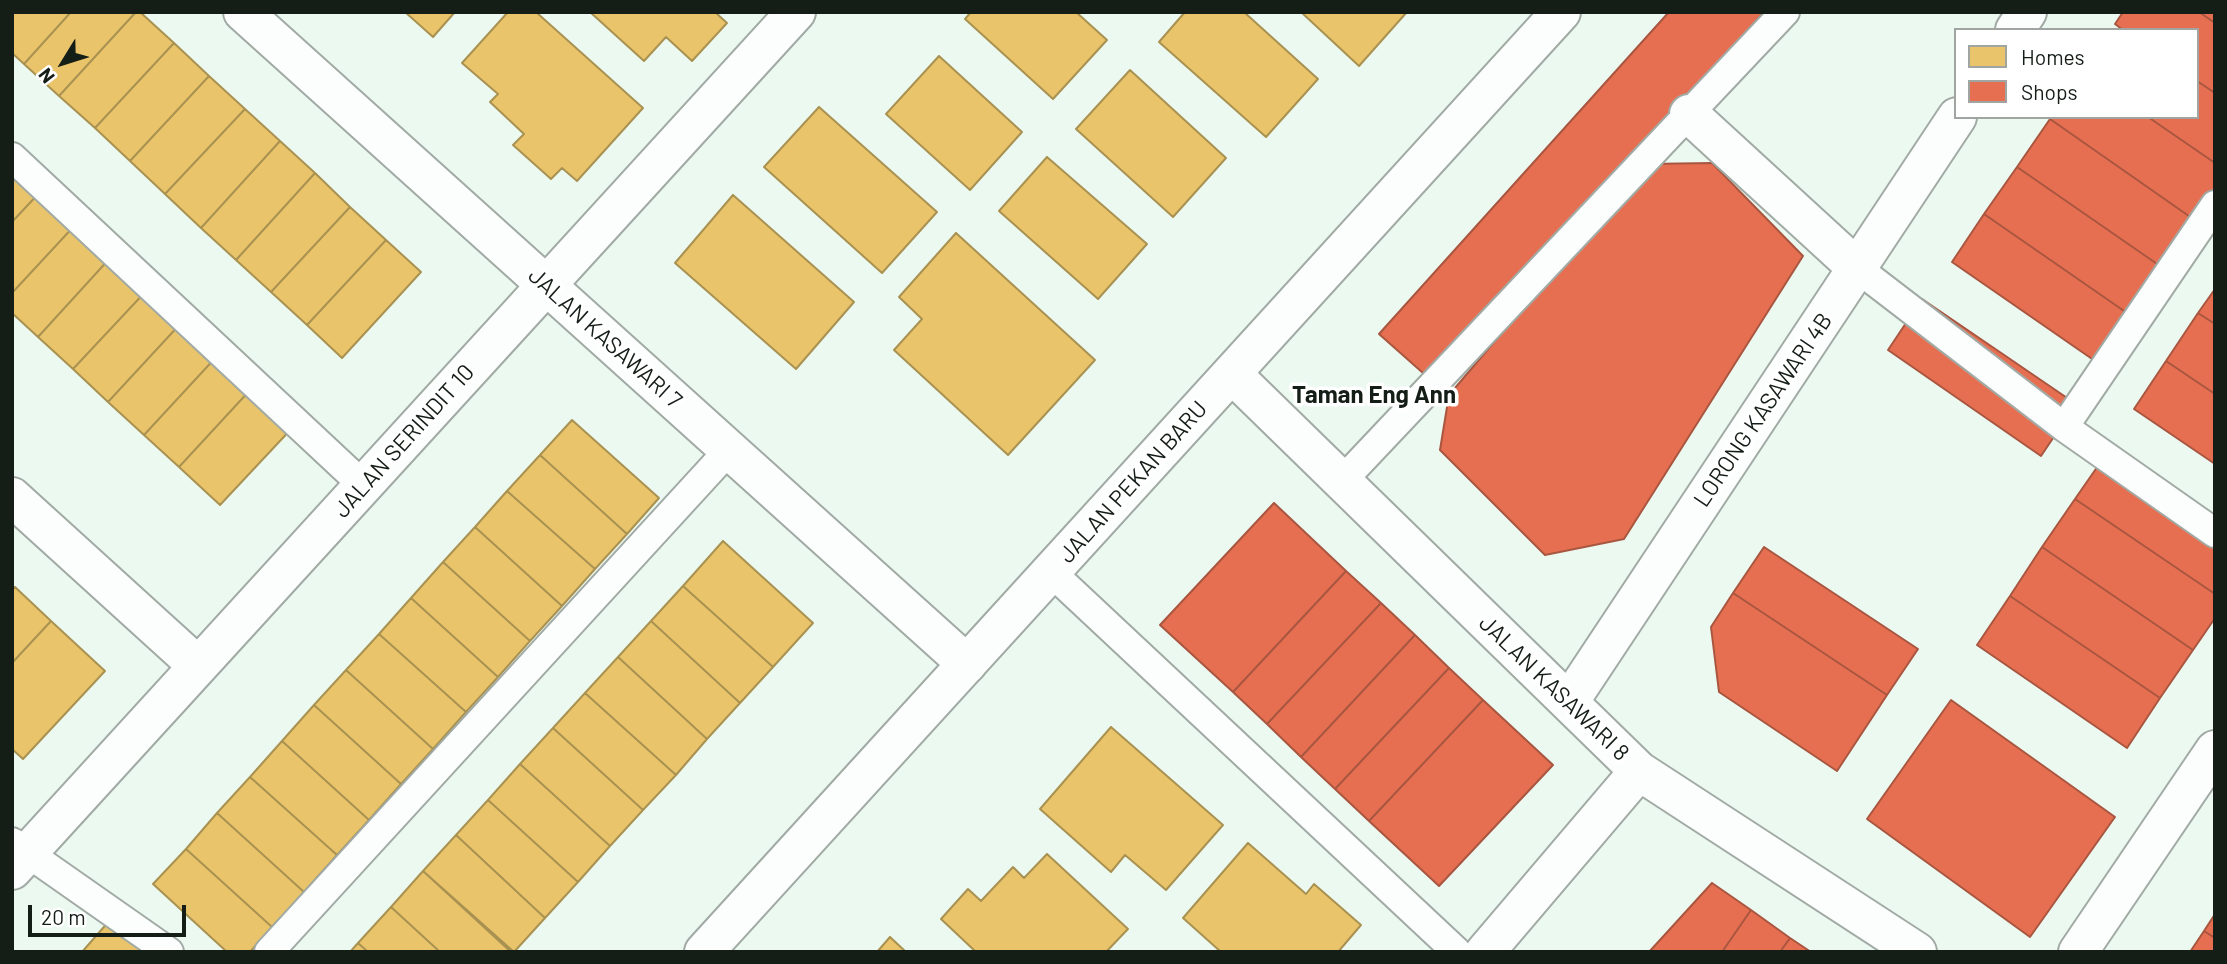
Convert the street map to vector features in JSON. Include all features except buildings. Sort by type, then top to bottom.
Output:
[{"type":"street","name":"JALAN KASAWARI 7","points":[[243,12],[967,664]]},
{"type":"street","name":"JALAN SERINDIT 10","points":[[17,856],[198,666],[796,12]]},
{"type":"street","name":"JALAN PEKAN BARU","points":[[705,952],[1562,12]]},
{"type":"street","points":[[2016,28],[2027,12]]},
{"type":"street","points":[[1689,114],[1857,268]]},
{"type":"street","name":"LORONG KASAWARI 4B","points":[[1569,702],[1956,119]]},
{"type":"street","name":"JALAN KASAWARI 8","points":[[1232,374],[1639,771],[1917,952]]},
{"type":"street","points":[[12,497],[198,666]]},
{"type":"street","points":[[2078,952],[2215,750]]},
{"type":"street","points":[[1485,952],[1639,771]]},
{"type":"lane","points":[[1342,481],[1785,12]]},
{"type":"lane","points":[[12,157],[364,485]]},
{"type":"lane","points":[[2064,427],[2215,205]]},
{"type":"lane","points":[[1857,268],[2064,427],[2215,533]]},
{"type":"lane","points":[[269,952],[729,450]]},
{"type":"lane","points":[[1051,572],[1457,952]]},
{"type":"lane","points":[[17,856],[169,952]]},
{"type":"district","name":"Taman Eng Ann","points":[[1374,395]]}]
